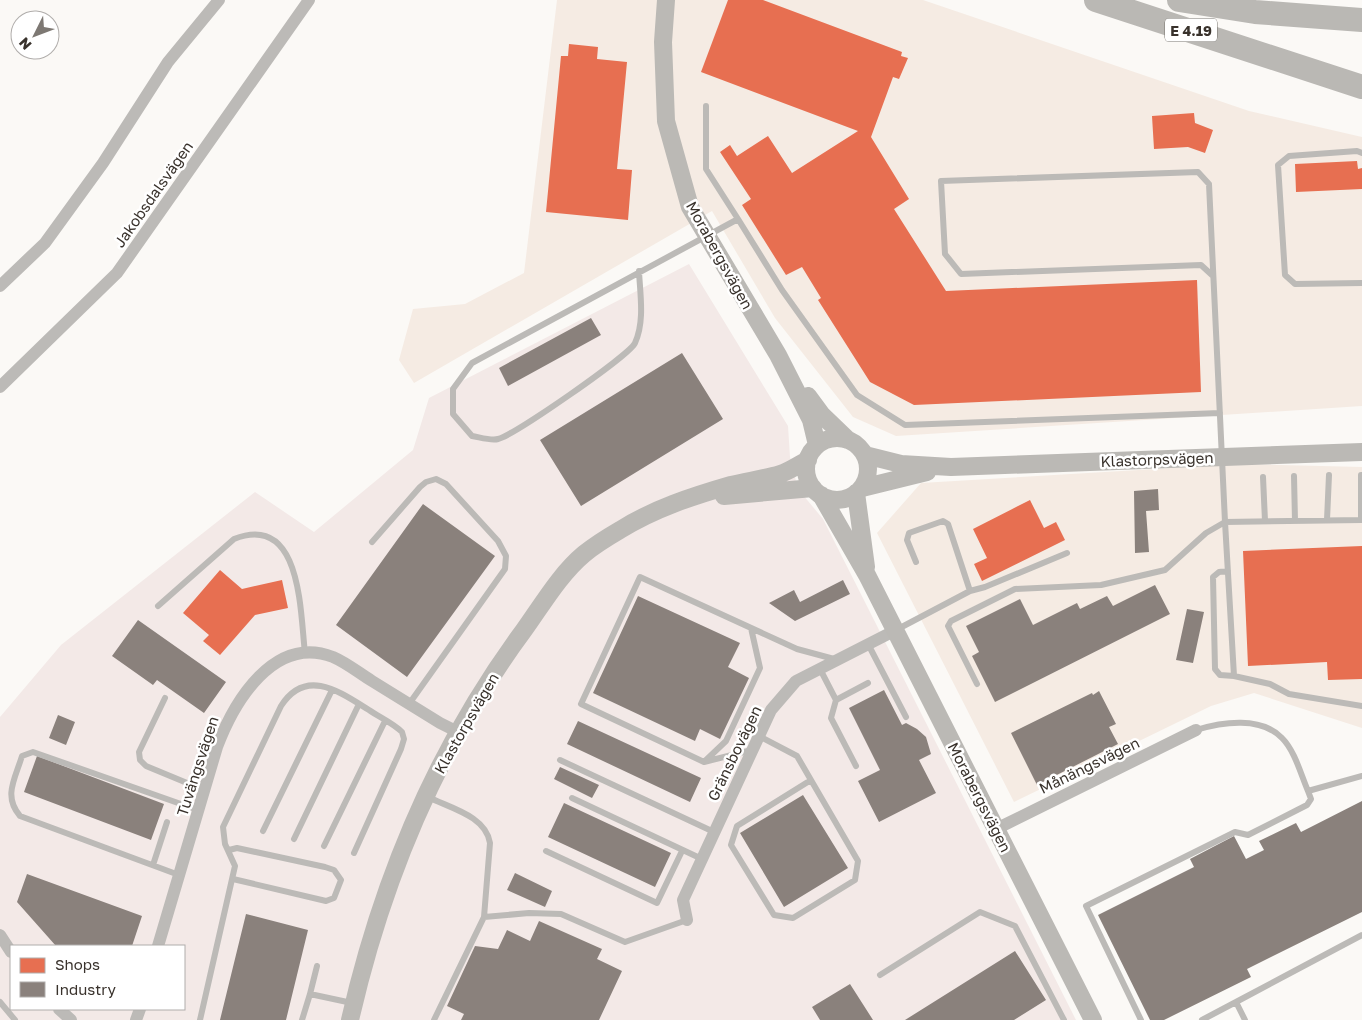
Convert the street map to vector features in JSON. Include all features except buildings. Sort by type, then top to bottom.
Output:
[{"type":"highway","name":"E 4.19","points":[[1096,0],[1362,87]]},
{"type":"highway","points":[[1179,0],[1255,12],[1362,20]]},
{"type":"street","points":[[0,286],[45,243],[103,163],[168,62],[219,0]]},
{"type":"street","name":"Jakobsdalsvägen","points":[[0,387],[117,273],[309,0]]},
{"type":"street","name":"Morabergsvägen","points":[[666,0],[663,42],[666,121],[690,207],[778,355],[811,420],[817,445]]},
{"type":"street","name":"Morabergsvägen","points":[[778,355],[822,415],[848,440]]},
{"type":"street","points":[[831,439],[848,440],[858,446],[865,455],[868,472],[859,491],[841,500],[831,499],[817,492],[808,479],[808,460],[817,445],[831,439]]},
{"type":"street","name":"Klastorpsvägen","points":[[865,455],[901,464],[951,467],[1362,452]]},
{"type":"street","name":"Klastorpsvägen","points":[[352,1012],[381,905],[402,848],[425,796],[458,732],[513,644],[556,585],[584,555],[620,529],[650,514],[683,500],[732,485],[782,474],[808,460]]},
{"type":"street","name":"Klastorpsvägen","points":[[859,491],[909,475],[951,467]]},
{"type":"street","name":"Morabergsvägen","points":[[859,491],[868,575]]},
{"type":"street","name":"Morabergsvägen","points":[[817,492],[868,575],[1093,1020]]},
{"type":"street","name":"Klastorpsvägen","points":[[683,500],[817,492]]},
{"type":"street","name":"Gränsbovägen","points":[[686,920],[683,900],[772,710],[796,681],[896,630]]},
{"type":"street","name":"Tuvängsvägen","points":[[158,945],[204,790],[227,720],[242,697],[266,670],[279,661],[305,653],[318,654],[343,662],[409,704],[458,732]]},
{"type":"street","name":"Månängsvägen","points":[[996,829],[1196,730]]},
{"type":"street","points":[[0,935],[10,950]]},
{"type":"street","points":[[60,1010],[71,1020]]},
{"type":"lane","points":[[706,106],[706,169],[782,290],[857,395],[905,426],[1220,413]]},
{"type":"lane","points":[[1362,153],[1358,151],[1289,156],[1278,165],[1285,275],[1295,284],[1362,283]]},
{"type":"lane","points":[[1213,276],[1201,265],[961,274],[945,254],[941,181],[1198,172],[1209,184],[1234,676]]},
{"type":"lane","points":[[639,271],[641,317],[635,344],[610,365],[551,407],[498,439],[472,436],[453,414],[453,389],[472,363],[639,271],[738,219]]},
{"type":"lane","points":[[1327,520],[1329,475]]},
{"type":"lane","points":[[977,684],[948,626],[951,621],[1016,589],[1101,585],[1165,570],[1206,533],[1225,522],[1361,520],[1361,475]]},
{"type":"lane","points":[[1294,476],[1295,521]]},
{"type":"lane","points":[[1264,478],[1265,521]]},
{"type":"lane","points":[[372,542],[420,487],[426,482],[436,479],[446,484],[498,541],[506,556],[505,569],[419,687],[409,704]]},
{"type":"lane","points":[[916,562],[907,540],[909,533],[943,521],[948,524],[970,591]]},
{"type":"lane","points":[[158,606],[234,539],[248,533],[262,536],[276,541],[292,564],[299,595],[305,653]]},
{"type":"lane","points":[[896,630],[970,591],[986,587],[1067,553]]},
{"type":"lane","points":[[1228,572],[1219,572],[1213,577],[1215,669],[1220,675],[1270,684],[1288,694],[1362,706]]},
{"type":"lane","points":[[753,750],[704,762],[581,704],[640,576],[797,649],[836,660]]},
{"type":"lane","points":[[704,762],[726,741],[760,668],[751,628]]},
{"type":"lane","points":[[868,644],[906,717]]},
{"type":"lane","points":[[820,669],[836,700],[831,718],[856,766]]},
{"type":"lane","points":[[836,700],[868,683]]},
{"type":"lane","points":[[200,1020],[234,879],[235,866],[223,835],[223,827],[286,697],[300,687],[320,686],[332,690],[399,729],[404,739],[354,854]]},
{"type":"lane","points":[[263,831],[332,690]]},
{"type":"lane","points":[[164,698],[139,752],[140,760],[146,766],[204,790]]},
{"type":"lane","points":[[294,838],[359,704]]},
{"type":"lane","points":[[324,846],[385,721]]},
{"type":"lane","points":[[1141,1020],[1086,906],[1236,832],[1248,835],[1307,805],[1311,799],[1293,756],[1282,738],[1267,729],[1243,722],[1216,724],[1196,730]]},
{"type":"lane","points":[[759,736],[797,756],[811,780],[858,862],[855,880],[793,918],[774,915],[731,845],[737,826],[811,780]]},
{"type":"lane","points":[[179,875],[20,816],[14,808],[10,797],[22,756],[33,752],[198,810]]},
{"type":"lane","points":[[560,760],[714,832]]},
{"type":"lane","points":[[1308,791],[1362,776]]},
{"type":"lane","points":[[425,796],[475,820],[488,832],[490,843],[484,917],[434,1020]]},
{"type":"lane","points":[[572,798],[702,859]]},
{"type":"lane","points":[[152,865],[167,822]]},
{"type":"lane","points":[[229,850],[236,848],[325,867],[334,870],[341,880],[334,898],[326,901],[234,879]]},
{"type":"lane","points":[[546,851],[657,903],[682,850]]},
{"type":"lane","points":[[880,975],[980,912],[1015,926],[1064,1020]]},
{"type":"lane","points":[[484,917],[529,913],[561,914],[626,942],[686,920]]},
{"type":"lane","points":[[1202,1020],[1362,935]]},
{"type":"lane","points":[[302,1020],[317,966]]},
{"type":"lane","points":[[310,994],[352,1012]]},
{"type":"lane","points":[[0,1002],[15,1020]]},
{"type":"lane","points":[[1236,1002],[1245,1020]]},
{"type":"shaded area","points":[[557,0],[923,0],[1249,111],[1362,137],[1362,406],[896,436],[853,417],[775,318],[712,211],[414,383],[399,360],[413,309],[465,304],[524,273]]},
{"type":"shaded area","points":[[689,264],[788,426],[790,457],[798,489],[823,519],[1076,1020],[0,1020],[0,717],[61,645],[255,492],[314,532],[413,450],[429,398]]},
{"type":"shaded area","points":[[1240,464],[1362,467],[1362,728],[1254,693],[1211,706],[1014,802],[877,533],[921,483]]}]
